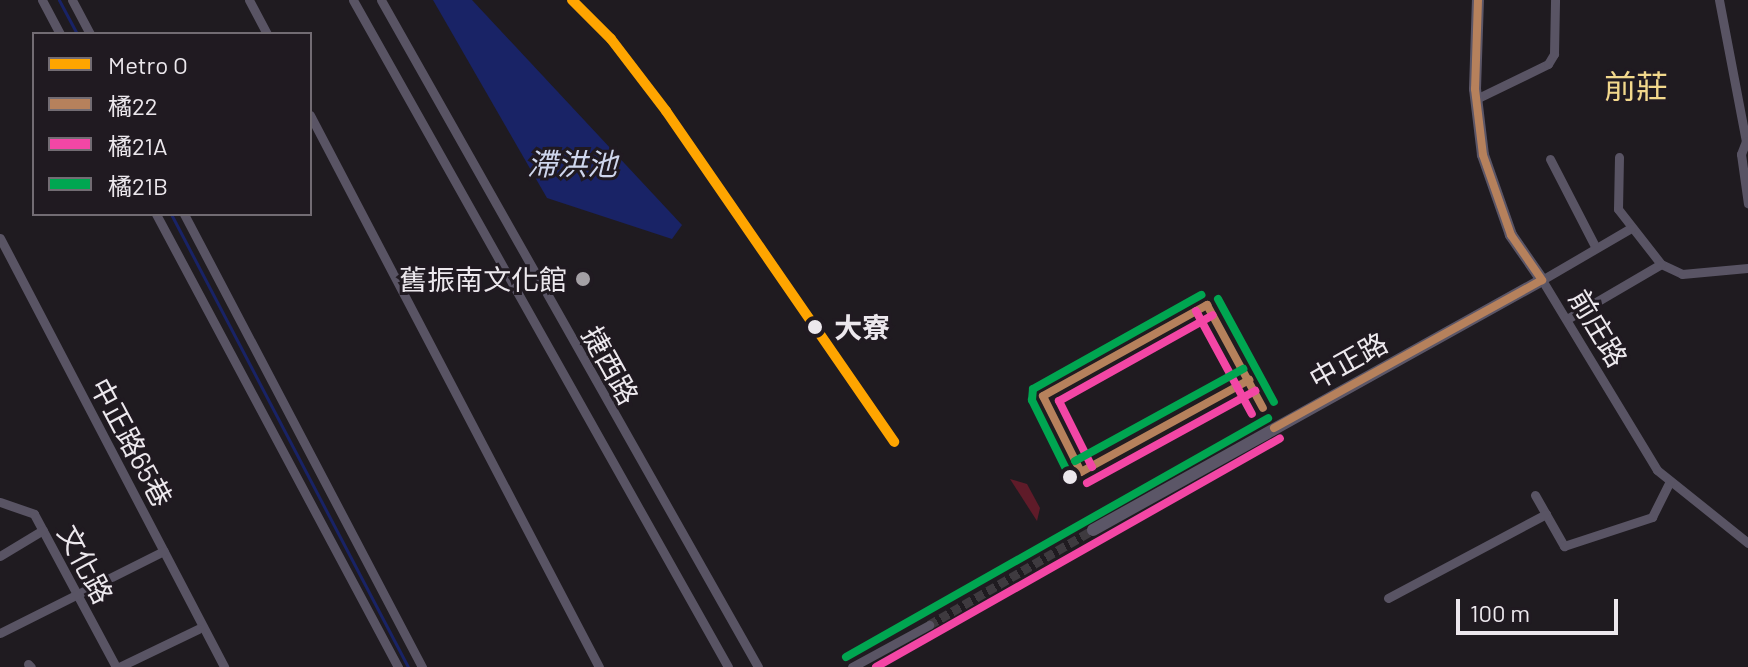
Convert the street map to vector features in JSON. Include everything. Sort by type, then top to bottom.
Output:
[{"type":"street","points":[[42,0],[59,32]]},
{"type":"street","points":[[72,0],[89,32]]},
{"type":"street","points":[[249,0],[266,32]]},
{"type":"street","name":"捷西路","points":[[353,0],[728,667]]},
{"type":"street","name":"捷西路","points":[[381,0],[758,667]]},
{"type":"street","name":"前庄路","points":[[1478,0],[1476,99],[1493,193],[1511,235],[1567,319],[1644,452],[1670,481],[1748,543]]},
{"type":"street","points":[[1476,99],[1548,64],[1554,54],[1555,0]]},
{"type":"street","points":[[1719,0],[1747,140],[1741,154],[1748,204]]},
{"type":"street","points":[[312,119],[599,667]]},
{"type":"street","points":[[1619,157],[1616,199],[1631,228],[1661,264],[1682,274],[1748,268]]},
{"type":"street","points":[[1550,159],[1596,248]]},
{"type":"street","points":[[157,216],[398,667]]},
{"type":"street","points":[[185,216],[422,667]]},
{"type":"street","points":[[1542,280],[1631,228]]},
{"type":"street","name":"中正路65巷","points":[[0,238],[224,667]]},
{"type":"street","points":[[1567,319],[1661,264]]},
{"type":"street","name":"中正路","points":[[1093,530],[1542,280]]},
{"type":"street","points":[[1535,495],[1564,546],[1652,517],[1670,481]]},
{"type":"street","name":"文化路","points":[[0,502],[34,514],[117,667]]},
{"type":"street","points":[[1388,598],[1546,514]]},
{"type":"street","points":[[0,556],[43,530]]},
{"type":"street","points":[[0,633],[164,551]]},
{"type":"street","points":[[852,667],[929,625]]},
{"type":"street","points":[[117,667],[198,629]]},
{"type":"shaded area","points":[[1010,479],[1027,484],[1040,508],[1037,521]]},
{"type":"water","name":"滯洪池","points":[[433,0],[472,0],[682,225],[672,239],[547,198]]},
{"type":"waterway","points":[[59,0],[76,32]]},
{"type":"waterway","points":[[172,216],[408,667]]},
{"type":"tunnel","points":[[929,625],[1093,530]]},
{"type":"metro line","name":"O","points":[[572,0],[611,39],[666,111],[894,442]]},
{"type":"transit line","name":"橘22","points":[[1478,0],[1475,89],[1483,155],[1511,235],[1542,280]]},
{"type":"transit line","name":"橘22","points":[[1274,428],[1542,280]]},
{"type":"transit line","name":"橘21B","points":[[1070,477],[1032,400],[1033,389],[1201,295]]},
{"type":"transit line","name":"橘21B","points":[[1218,299],[1274,402]]},
{"type":"transit line","name":"橘22","points":[[1207,305],[1263,408]]},
{"type":"transit line","name":"橘22","points":[[1081,472],[1043,396],[1207,305]]},
{"type":"transit line","name":"橘21A","points":[[1196,311],[1252,414]]},
{"type":"transit line","name":"橘21A","points":[[1092,467],[1059,401],[1213,315]]},
{"type":"transit line","name":"橘21B","points":[[1075,461],[1243,369]]},
{"type":"transit line","name":"橘22","points":[[1081,472],[1249,380]]},
{"type":"transit line","name":"橘21A","points":[[1087,483],[1255,391]]},
{"type":"transit line","name":"橘21B","points":[[846,657],[1268,418]]},
{"type":"transit line","name":"橘21A","points":[[876,667],[1280,438]]},
{"type":"place","name":"舊振南文化館","points":[[583,279]]},
{"type":"place","name":"大寮","points":[[815,327]]},
{"type":"district","name":"前莊","points":[[1636,85]]}]
